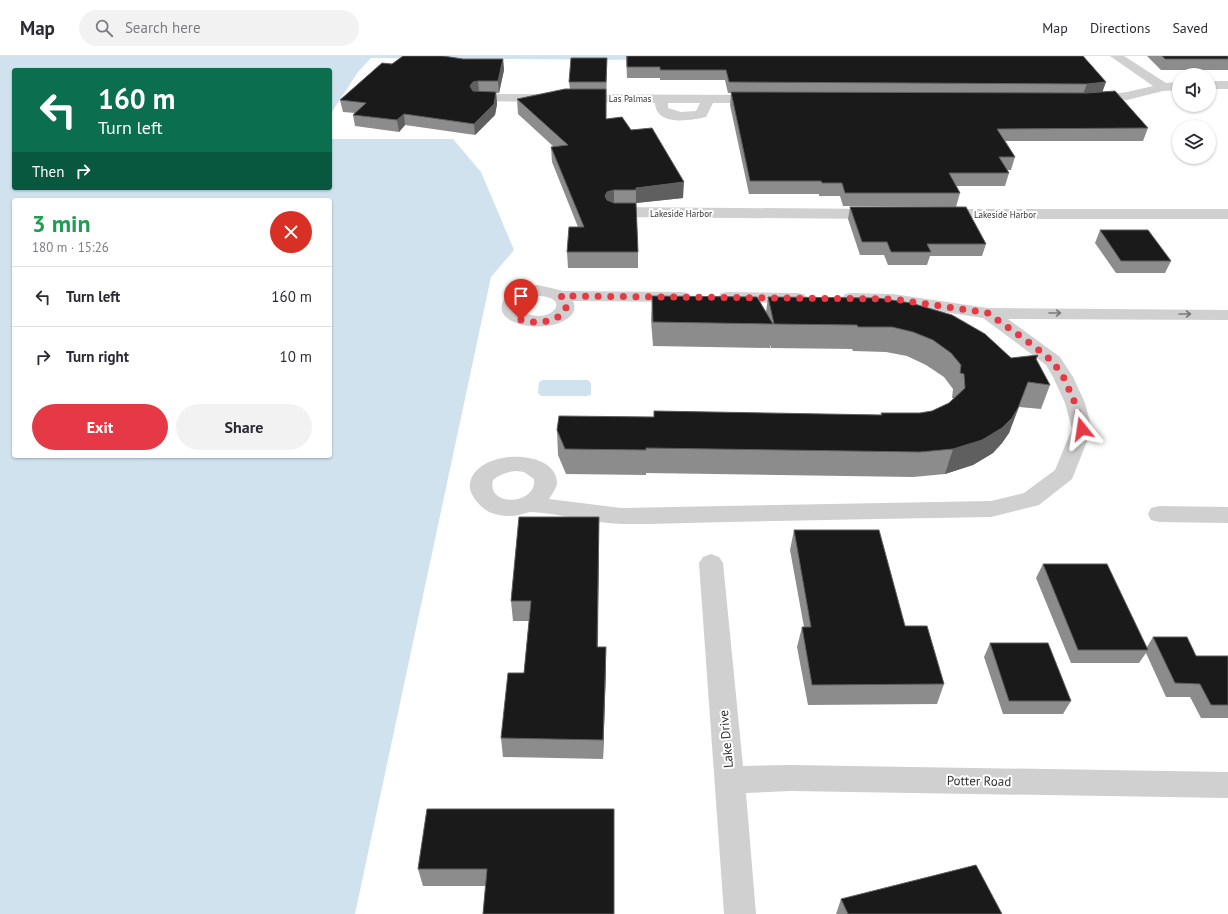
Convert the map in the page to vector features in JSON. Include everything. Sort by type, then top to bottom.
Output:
[{"type":"street","points":[[1116,56],[1163,87]]},
{"type":"street","points":[[1216,85],[1228,85]]},
{"type":"street","points":[[1076,100],[1127,96],[1163,87],[1172,86]]},
{"type":"street","name":"Las Palmas","points":[[479,98],[660,98],[662,110],[666,113],[683,116],[701,114],[706,106],[707,99],[778,99]]},
{"type":"street","name":"Lakeside Harbor","points":[[614,212],[893,214]]},
{"type":"street","name":"Lakeside Harbor","points":[[925,214],[1228,214]]},
{"type":"street","points":[[561,296],[814,298]]},
{"type":"street","points":[[838,298],[893,299],[988,313],[1228,314]]},
{"type":"street","points":[[988,313],[1044,299],[1228,301]]},
{"type":"street","points":[[529,504],[621,516],[991,509],[1031,499],[1064,474],[1082,429],[1075,403],[1063,376],[1052,361],[988,313]]},
{"type":"street","points":[[1159,514],[1228,515]]},
{"type":"street","name":"Lake Drive","points":[[711,563],[740,914]]},
{"type":"street","name":"Potter Road","points":[[730,780],[791,778],[1228,786]]},
{"type":"water","points":[[0,56],[649,56],[649,60],[371,58],[358,72],[332,112],[332,68],[12,68],[12,190],[332,190],[332,139],[453,139],[481,172],[514,250],[491,277],[355,914],[0,914]]},
{"type":"water","points":[[543,380],[588,380],[591,383],[591,395],[541,396],[538,393],[539,382]]},
{"type":"building","points":[[403,56],[503,59],[498,81],[478,81],[473,82],[470,86],[473,91],[496,92],[494,104],[474,124],[404,114],[397,120],[353,115],[366,103],[340,100],[382,63],[392,64]]},
{"type":"building","points":[[627,56],[1083,56],[1106,82],[1087,84],[729,82],[726,70],[660,70],[660,67],[627,67]]},
{"type":"building","points":[[1162,56],[1228,56],[1228,59],[1165,59]]},
{"type":"building","points":[[571,58],[607,58],[606,82],[569,82]]},
{"type":"building","points":[[565,89],[606,89],[606,119],[622,117],[631,130],[652,128],[684,182],[636,188],[636,190],[614,190],[607,192],[605,196],[607,200],[614,203],[636,203],[638,252],[567,252],[569,227],[584,227],[551,147],[568,145],[517,99]]},
{"type":"building","points":[[1115,91],[1148,128],[997,129],[1015,157],[999,157],[1009,173],[949,173],[960,193],[845,193],[842,183],[822,183],[821,181],[750,181],[731,92],[1087,93]]},
{"type":"building","points":[[850,207],[966,207],[986,244],[927,244],[931,252],[891,252],[887,242],[862,242]]},
{"type":"building","points":[[1100,230],[1148,230],[1171,261],[1121,261]]},
{"type":"building","points":[[652,296],[757,297],[773,324],[653,322]]},
{"type":"building","points":[[768,297],[878,298],[911,303],[952,315],[985,334],[1011,358],[1038,355],[1036,359],[1050,385],[1028,382],[1018,408],[1012,418],[1002,428],[982,440],[953,449],[920,452],[646,448],[646,450],[565,449],[557,430],[559,416],[654,417],[654,411],[882,415],[881,413],[920,413],[932,411],[949,403],[965,388],[964,374],[960,373],[961,365],[951,353],[933,340],[913,332],[892,327],[774,324]]},
{"type":"building","points":[[519,517],[599,517],[597,647],[606,647],[603,740],[501,738],[508,673],[524,673],[531,601],[511,601]]},
{"type":"building","points":[[794,530],[879,530],[905,626],[927,626],[944,684],[812,685],[802,627],[811,627]]},
{"type":"building","points":[[1043,564],[1107,564],[1148,650],[1078,650]]},
{"type":"building","points":[[1153,637],[1187,637],[1196,656],[1228,656],[1228,705],[1211,705],[1200,684],[1175,683]]},
{"type":"building","points":[[990,643],[1048,643],[1071,701],[1009,701]]},
{"type":"building","points":[[427,809],[614,809],[614,914],[483,914],[487,869],[418,869]]},
{"type":"building","points":[[976,865],[1002,914],[848,914],[841,899]]},
{"type":"route","points":[[521,320],[541,322],[551,320],[559,316],[564,312],[567,306],[566,301],[561,296],[893,299],[988,313],[1052,361],[1063,376],[1075,403],[1082,429]]}]
